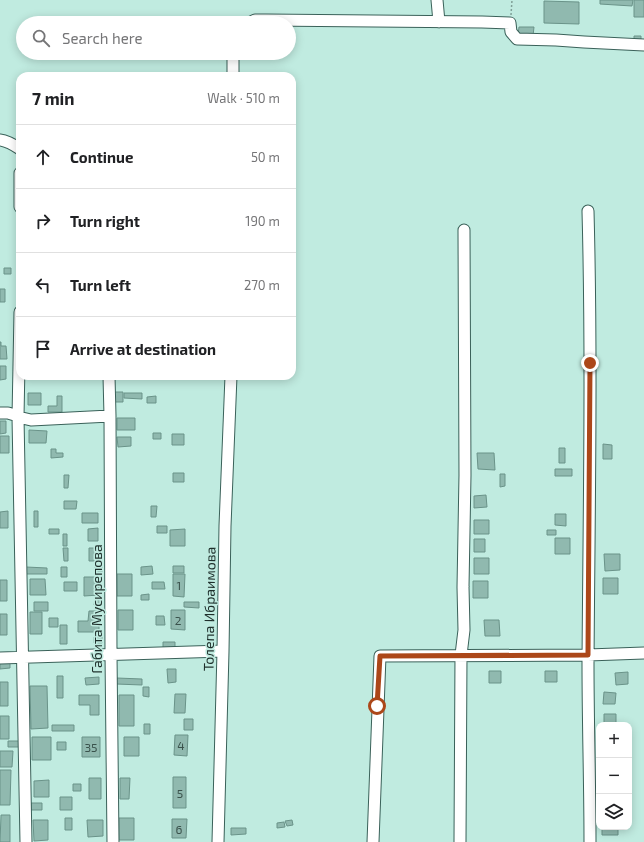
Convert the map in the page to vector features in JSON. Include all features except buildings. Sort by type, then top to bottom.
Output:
[{"type":"street","points":[[437,0],[438,22]]},
{"type":"street","points":[[296,20],[510,23],[511,32],[517,39],[644,45]]},
{"type":"street","points":[[233,60],[234,72]]},
{"type":"street","points":[[0,140],[16,146]]},
{"type":"street","points":[[588,211],[590,290],[588,655],[590,842]]},
{"type":"street","points":[[460,842],[461,655],[464,630],[464,230]]},
{"type":"street","points":[[19,380],[18,416],[26,842]]},
{"type":"street","name":"Габита Мусирепова","points":[[109,380],[113,842]]},
{"type":"street","name":"Толепа Ибраимова","points":[[218,842],[225,526],[231,380]]},
{"type":"street","points":[[0,413],[8,413],[31,420],[110,416]]},
{"type":"street","points":[[0,658],[22,656],[223,651]]},
{"type":"street","points":[[373,842],[380,656],[588,655],[644,653]]},
{"type":"path","points":[[510,23],[512,0]]},
{"type":"route","points":[[377,706],[380,656],[588,655],[590,363]]}]
